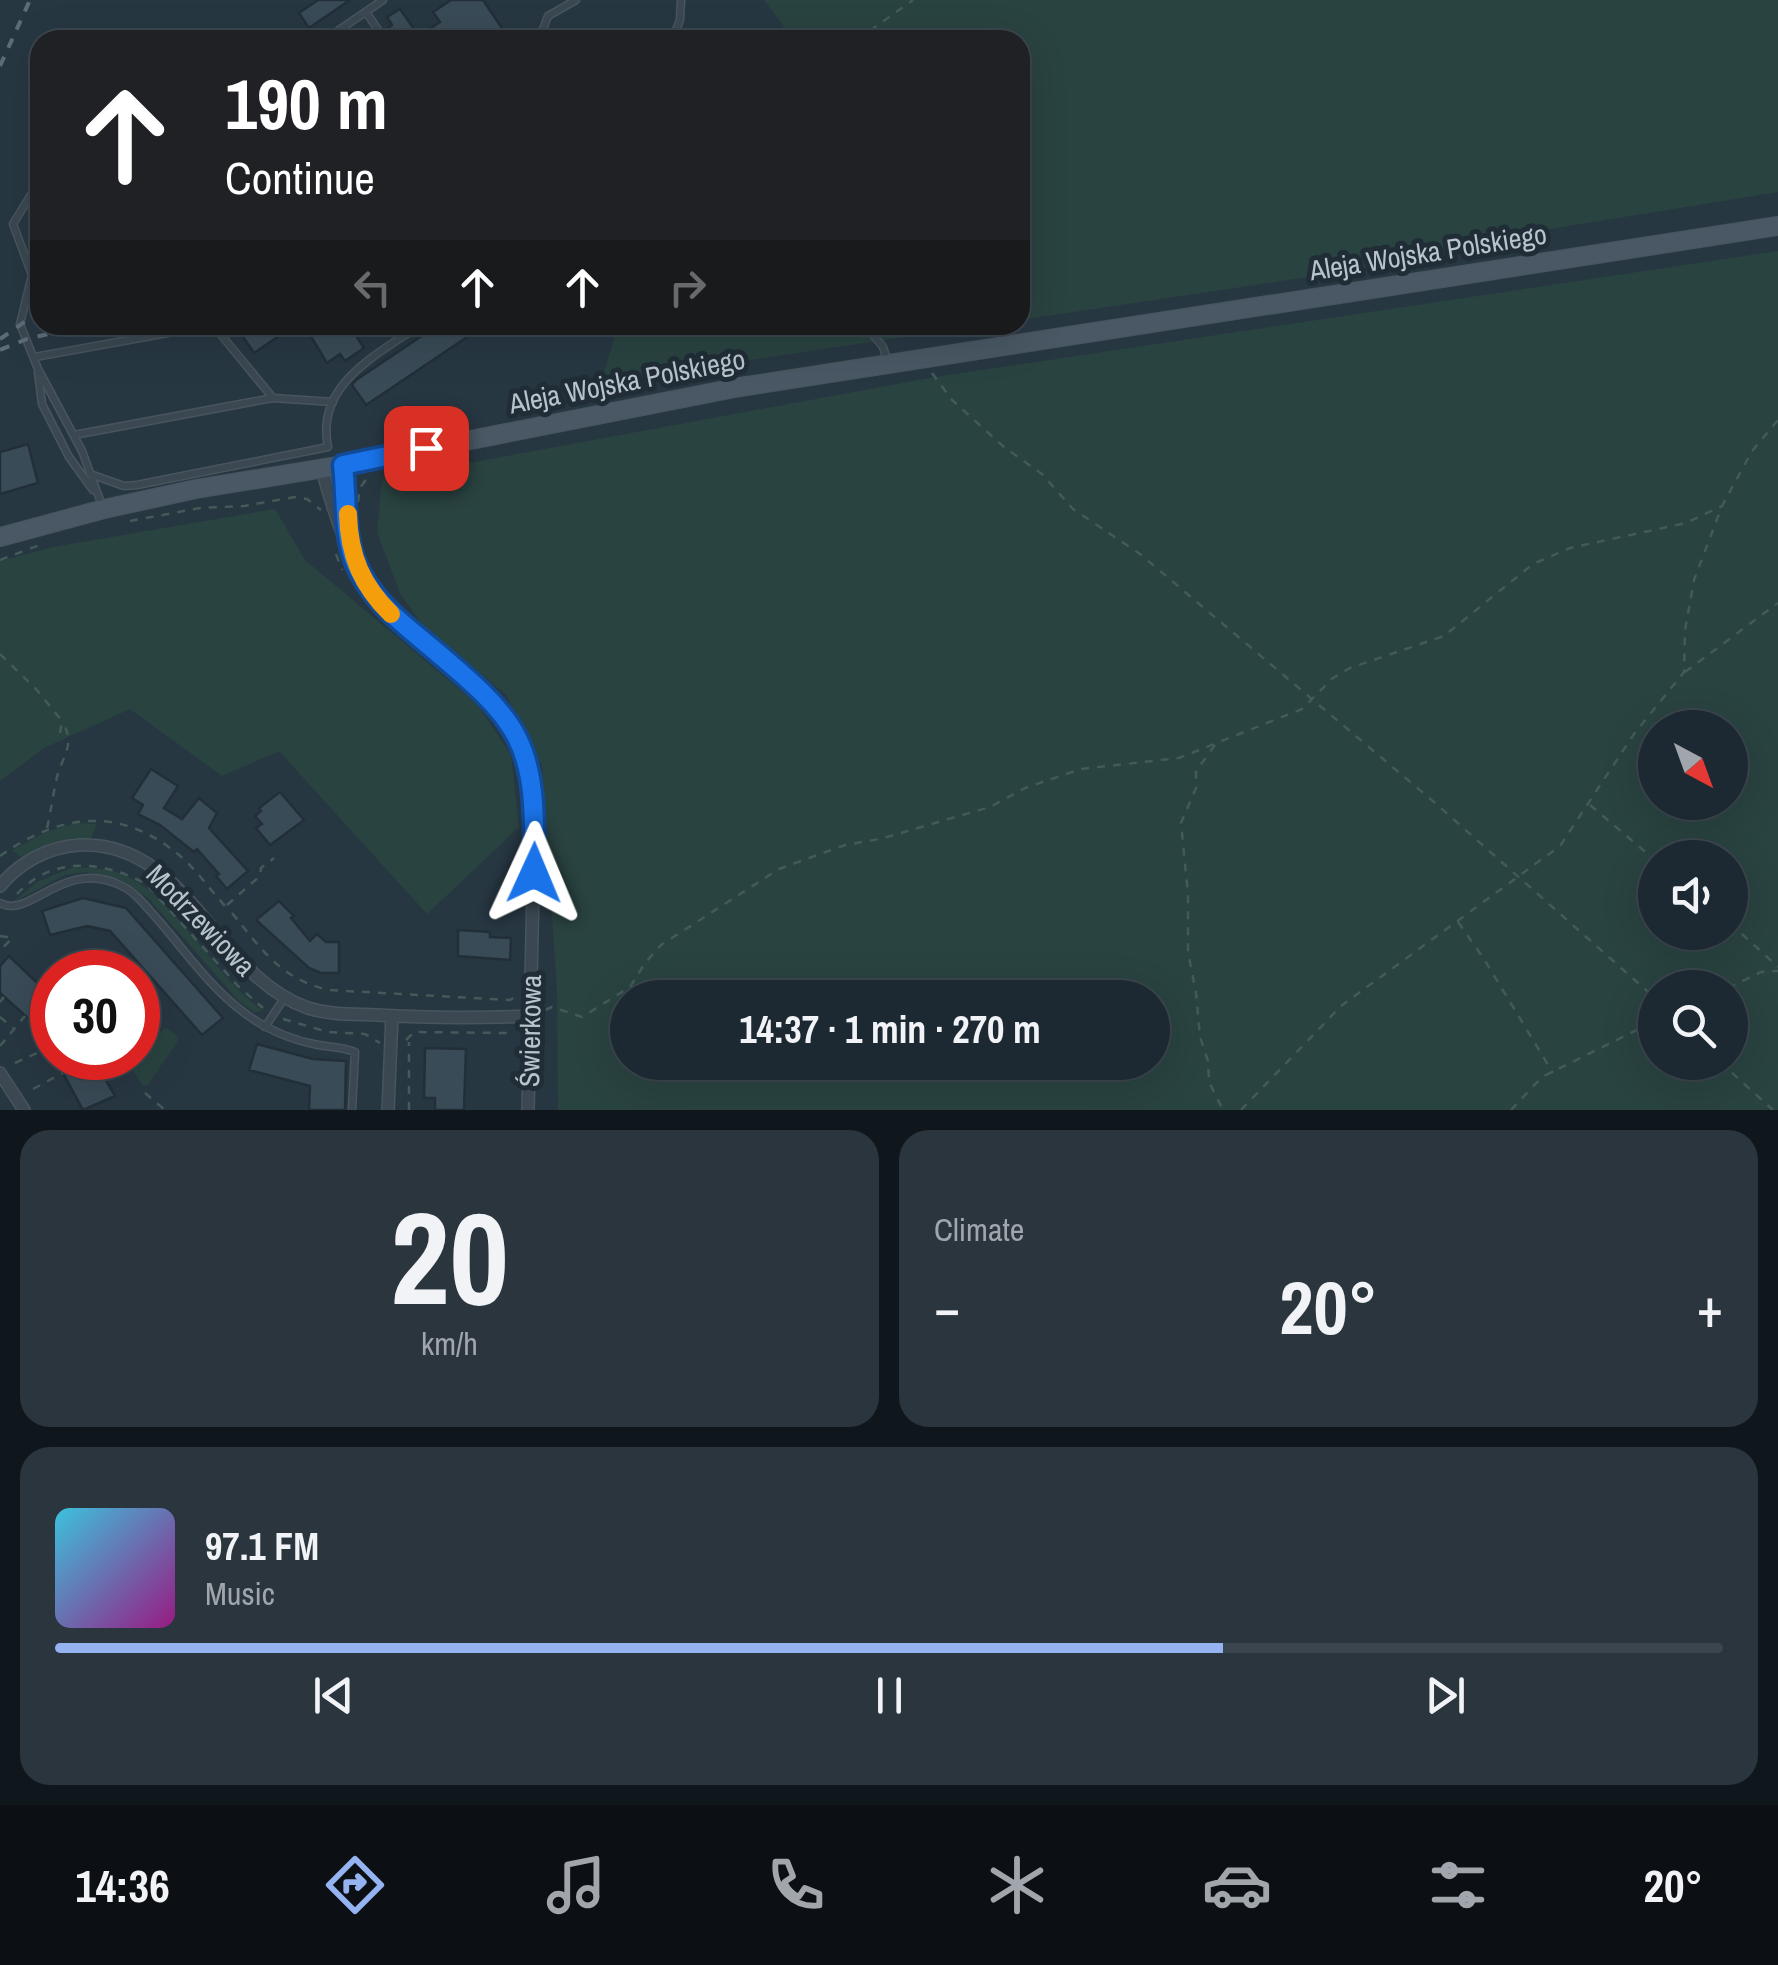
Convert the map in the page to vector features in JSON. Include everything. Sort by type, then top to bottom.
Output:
[{"type":"main road","name":"Aleja Wojska Polskiego","points":[[1685,239],[1778,214]]},
{"type":"main road","name":"Aleja Wojska Polskiego","points":[[0,537],[105,509],[264,476],[322,469],[740,387],[1778,226]]},
{"type":"street","points":[[343,465],[348,543]]},
{"type":"street","name":"Świerkowa","points":[[322,469],[332,508],[358,569],[378,602],[496,705],[525,752],[535,803],[528,1110]]},
{"type":"street","name":"Modrzewiowa","points":[[0,886],[28,861],[67,846],[112,846],[164,874],[246,966],[284,997],[310,1008],[392,1016],[530,1016]]},
{"type":"street","points":[[388,1110],[392,1016]]},
{"type":"street","points":[[0,1073],[24,1110]]},
{"type":"lane","points":[[339,30],[383,0]]},
{"type":"lane","points":[[543,30],[548,16],[576,0]]},
{"type":"lane","points":[[676,30],[681,0]]},
{"type":"lane","points":[[366,12],[379,30]]},
{"type":"lane","points":[[30,197],[14,224],[30,269]]},
{"type":"lane","points":[[30,283],[20,324],[35,357],[42,404],[68,457],[105,509]]},
{"type":"lane","points":[[35,357],[157,335]]},
{"type":"lane","points":[[220,335],[272,398]]},
{"type":"lane","points":[[90,474],[125,486],[137,485],[328,447],[325,432],[333,402],[346,377],[406,335]]},
{"type":"lane","points":[[873,335],[883,347],[888,364]]},
{"type":"lane","points":[[38,369],[74,435],[105,509]]},
{"type":"lane","points":[[74,435],[272,398],[333,402]]},
{"type":"lane","points":[[0,903],[6,907],[24,906],[48,889],[80,878],[115,882],[139,899],[240,1010],[265,1026],[314,1044],[355,1052],[352,1110]]},
{"type":"lane","points":[[265,1026],[284,997]]},
{"type":"path","points":[[871,30],[913,0]]},
{"type":"path","points":[[931,357],[936,381],[979,424],[1042,474],[1074,509],[1140,554],[1638,983]]},
{"type":"path","points":[[1684,672],[1685,630],[1694,580],[1722,506],[1752,451],[1778,420]]},
{"type":"path","points":[[354,503],[361,499],[360,488],[367,478],[387,464],[392,455]]},
{"type":"path","points":[[105,509],[244,506],[294,497],[325,509]]},
{"type":"path","points":[[530,1016],[552,1007],[582,1017],[616,998],[630,987],[661,945],[779,869],[845,845],[880,839],[990,807],[1024,788],[1082,769],[1179,758],[1216,744],[1302,709],[1342,673],[1444,636],[1533,564],[1570,548],[1686,522],[1722,506]]},
{"type":"path","points":[[0,560],[49,541]]},
{"type":"path","points":[[1241,1110],[1341,1006],[1560,846],[1634,734],[1684,672],[1778,603]]},
{"type":"path","points":[[0,654],[36,689],[68,731],[69,749],[57,776],[47,828]]},
{"type":"path","points":[[60,733],[62,721]]},
{"type":"path","points":[[1216,744],[1196,772],[1196,788],[1181,823],[1188,894],[1188,952],[1200,1038],[1208,1060],[1208,1082],[1224,1110]]},
{"type":"path","points":[[1588,804],[1638,846]]},
{"type":"path","points":[[225,906],[260,876],[261,868],[274,858]]},
{"type":"path","points":[[232,913],[274,963],[311,986],[510,1000],[522,988]]},
{"type":"path","points":[[1457,921],[1552,1074]]},
{"type":"path","points":[[0,936],[12,938],[0,950]]},
{"type":"path","points":[[1748,940],[1778,969]]},
{"type":"path","points":[[1748,978],[1778,969]]},
{"type":"path","points":[[0,1002],[4,997]]},
{"type":"path","points":[[0,1046],[26,1016]]},
{"type":"path","points":[[0,1017],[14,1030]]},
{"type":"path","points":[[1511,1110],[1542,1077],[1638,1030]]},
{"type":"path","points":[[409,1110],[408,1040],[414,1032],[509,1033]]},
{"type":"path","points":[[395,1043],[408,1040]]},
{"type":"path","points":[[15,1063],[30,1056]]},
{"type":"path","points":[[33,1089],[50,1080]]},
{"type":"path","points":[[1740,1080],[1773,1110]]},
{"type":"path","points":[[145,1093],[165,1110]]},
{"type":"green space","points":[[764,0],[1778,0],[1778,192],[1514,235],[1517,246],[1030,319],[1030,30],[786,30]]},
{"type":"green space","points":[[1778,251],[1778,1110],[558,1110],[557,991],[542,766],[506,695],[420,622],[400,593],[377,532],[382,479],[935,377]]},
{"type":"green space","points":[[615,335],[919,335],[601,382]]},
{"type":"green space","points":[[275,509],[305,560],[477,704],[511,755],[519,827],[427,914],[279,751],[222,776],[130,709],[44,748],[0,781],[0,561],[53,547]]},
{"type":"green space","points":[[77,823],[97,824],[91,838],[52,843],[20,857],[12,850],[46,832]]},
{"type":"green space","points":[[71,868],[117,872],[149,891],[263,1011],[254,1012],[239,1001],[149,899],[120,879],[87,872],[65,875],[12,903],[37,882]]},
{"type":"green space","points":[[166,1027],[178,1041],[160,1067],[160,1032]]},
{"type":"building","points":[[318,0],[350,0],[309,28],[299,13]]},
{"type":"building","points":[[451,0],[483,0],[503,30],[428,30],[440,22],[433,12]]},
{"type":"building","points":[[400,9],[415,30],[389,30],[392,25],[387,17]]},
{"type":"building","points":[[242,335],[280,335],[254,353]]},
{"type":"building","points":[[310,335],[356,335],[364,348],[345,361],[340,354],[327,363]]},
{"type":"building","points":[[423,335],[470,335],[366,405],[352,385]]},
{"type":"building","points":[[28,444],[38,483],[0,494],[0,452]]},
{"type":"building","points":[[151,769],[178,786],[164,808],[182,819],[199,798],[217,813],[209,828],[248,871],[227,889],[197,849],[194,852],[160,825],[138,814],[143,805],[132,798]]},
{"type":"building","points":[[280,792],[304,820],[270,845],[256,828],[262,824],[255,816],[261,811],[259,808]]},
{"type":"building","points":[[83,898],[126,908],[223,1018],[202,1035],[160,988],[160,950],[127,950],[110,931],[87,926],[50,935],[42,911]]},
{"type":"building","points":[[279,901],[310,941],[317,934],[326,942],[339,942],[339,973],[309,968],[256,920]]},
{"type":"building","points":[[458,930],[511,938],[510,960],[458,956]]},
{"type":"building","points":[[9,956],[30,976],[30,1020],[0,993],[0,966]]},
{"type":"building","points":[[257,1044],[313,1059],[346,1061],[345,1110],[309,1110],[310,1086],[249,1070]]},
{"type":"building","points":[[425,1048],[466,1049],[464,1110],[435,1110],[435,1098],[424,1098]]},
{"type":"building","points":[[67,1080],[106,1080],[115,1096],[83,1110]]},
{"type":"railway","points":[[0,66],[30,0]]},
{"type":"railway","points":[[0,339],[30,318]]},
{"type":"railway","points":[[0,350],[44,335]]},
{"type":"slow traffic","points":[[348,514],[348,543],[354,562],[378,602],[391,614]]},
{"type":"route","points":[[426,448],[343,465],[348,543],[354,562],[378,602],[477,686],[508,719],[530,768],[535,803],[534,873]]}]
